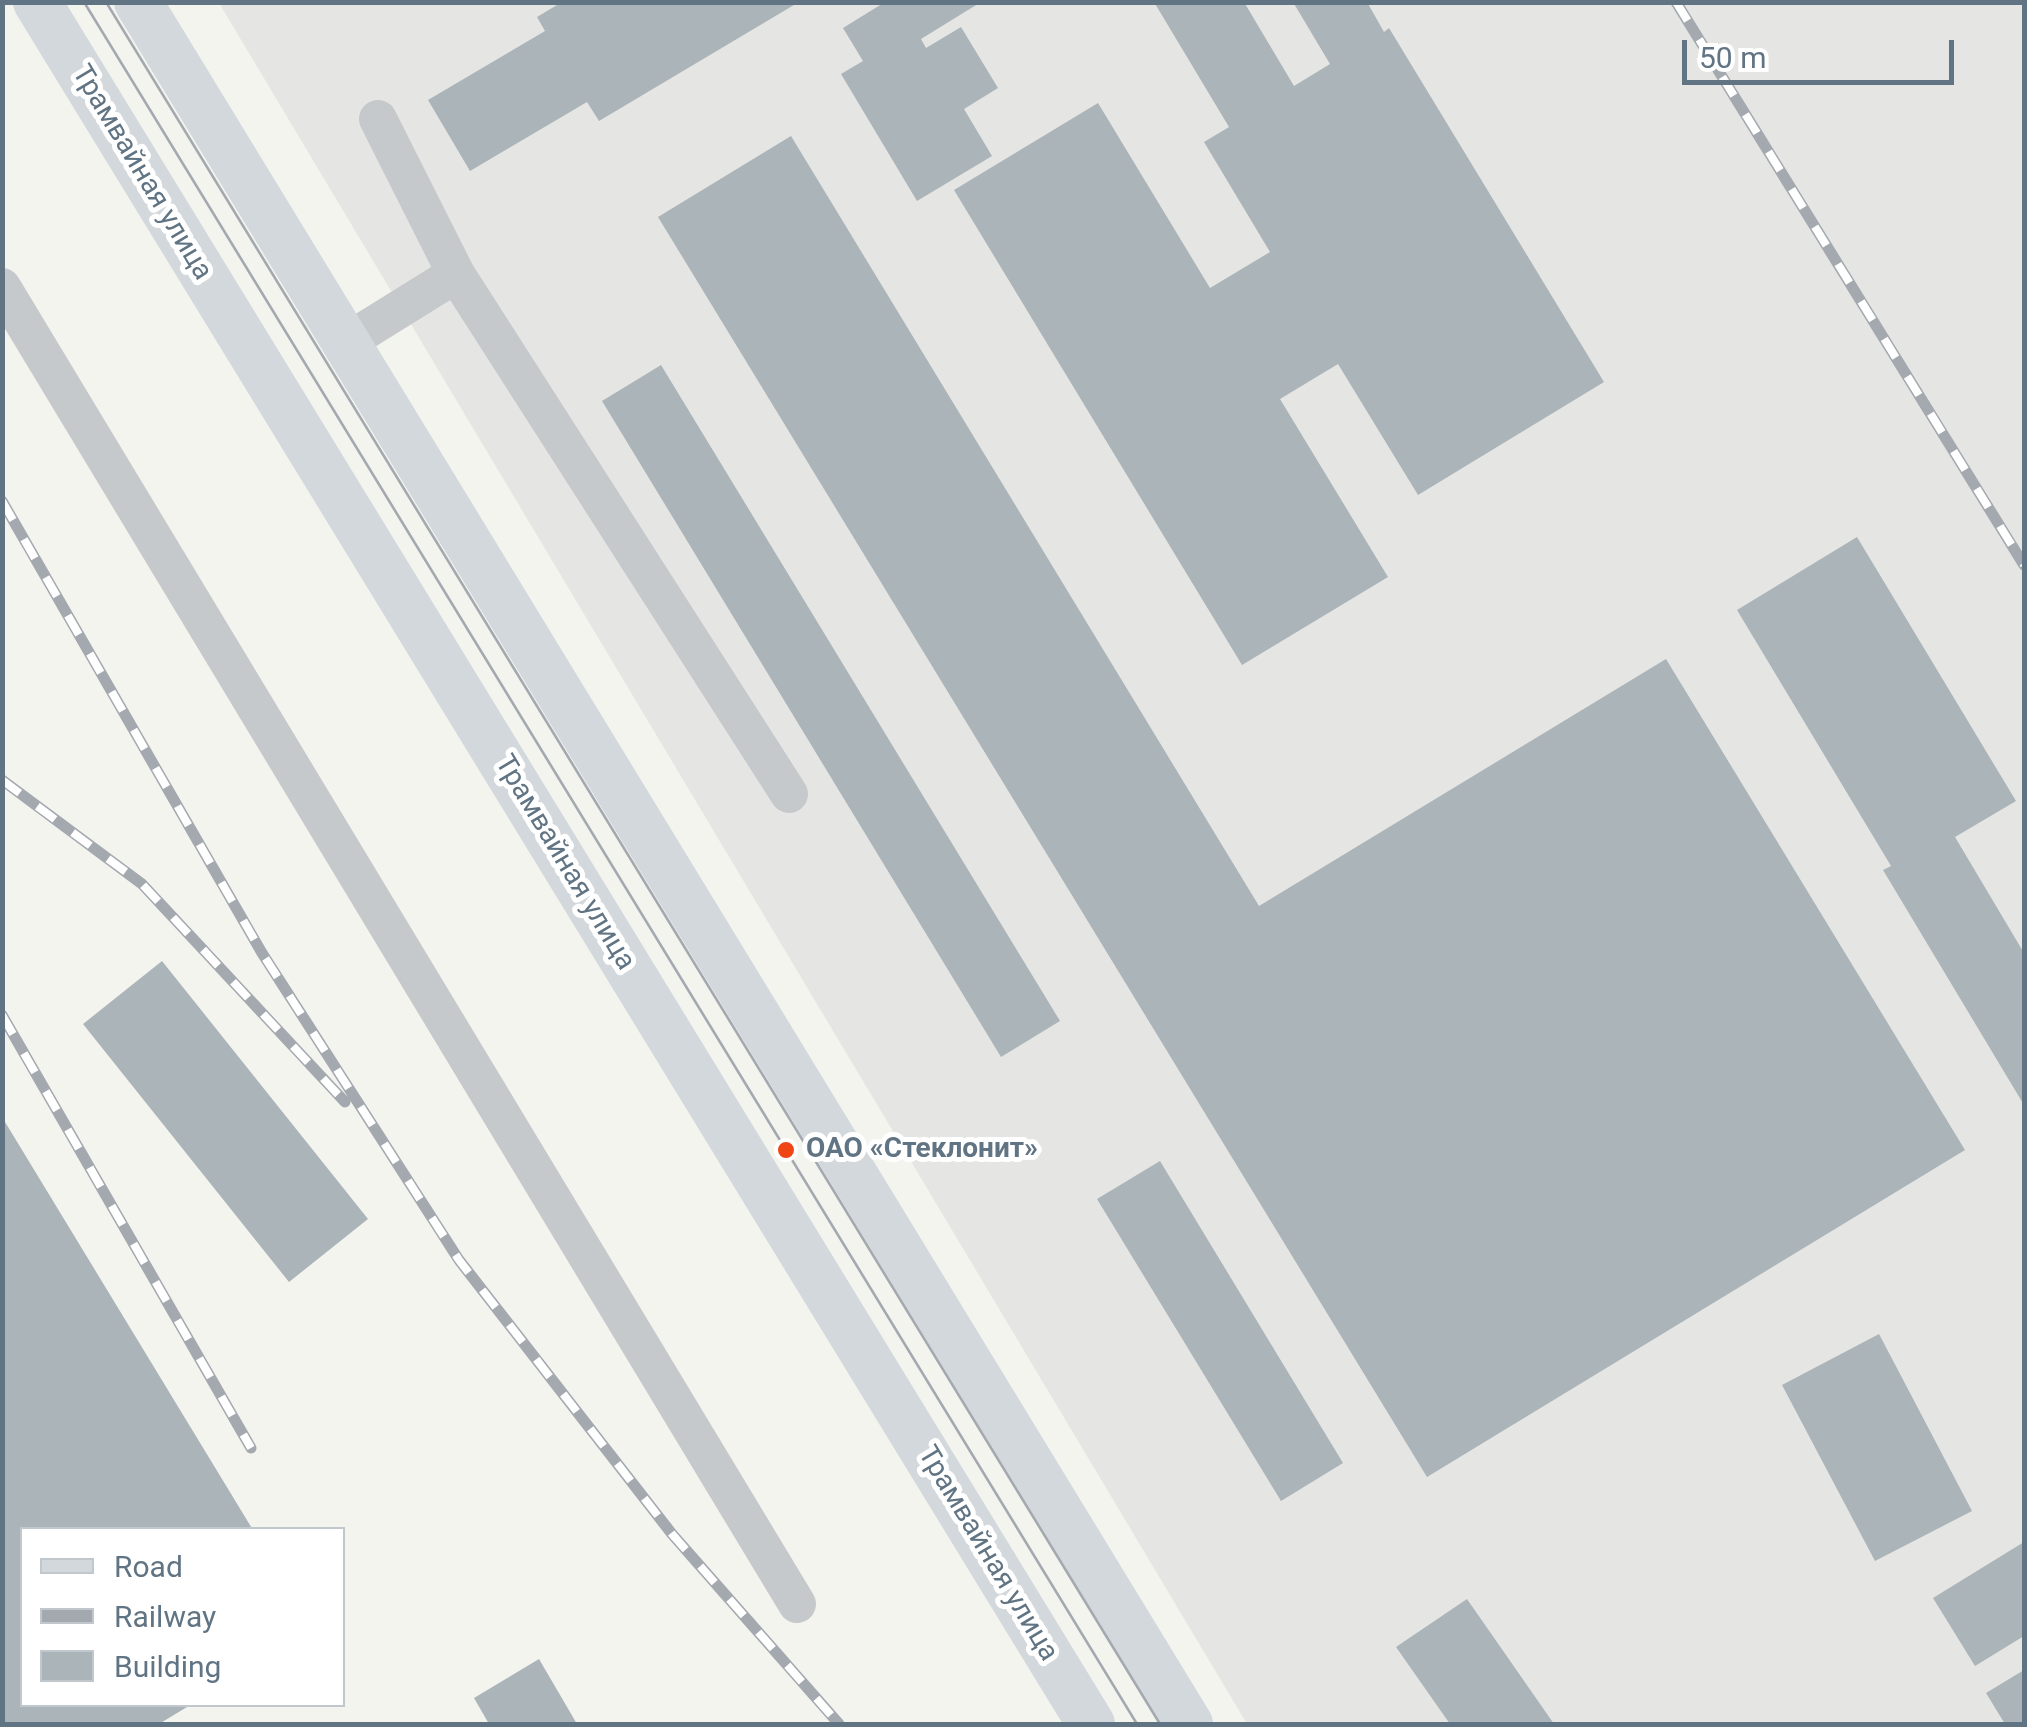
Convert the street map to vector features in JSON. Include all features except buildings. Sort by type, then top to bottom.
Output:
[{"type":"main road","name":"Трамвайная улица","points":[[36,2],[1091,1724]]},
{"type":"main road","points":[[138,2],[1188,1724]]},
{"type":"lane","points":[[378,119],[456,274],[789,794]]},
{"type":"lane","points":[[345,343],[456,274]]},
{"type":"lane","points":[[2,287],[798,1604]]},
{"type":"shaded area","points":[[219,3],[2024,3],[2024,1724],[1247,1724]]},
{"type":"tram line","points":[[84,2],[1137,1724]]},
{"type":"tram line","points":[[106,2],[1160,1724]]},
{"type":"railway","points":[[1676,2],[2024,565]]},
{"type":"railway","points":[[2,501],[262,953],[459,1260],[672,1534],[839,1724]]},
{"type":"railway","points":[[2,780],[142,884],[345,1102]]},
{"type":"railway","points":[[2,1015],[251,1448]]},
{"type":"place","name":"ОАО «Стеклонит»","points":[[786,1150]]}]
